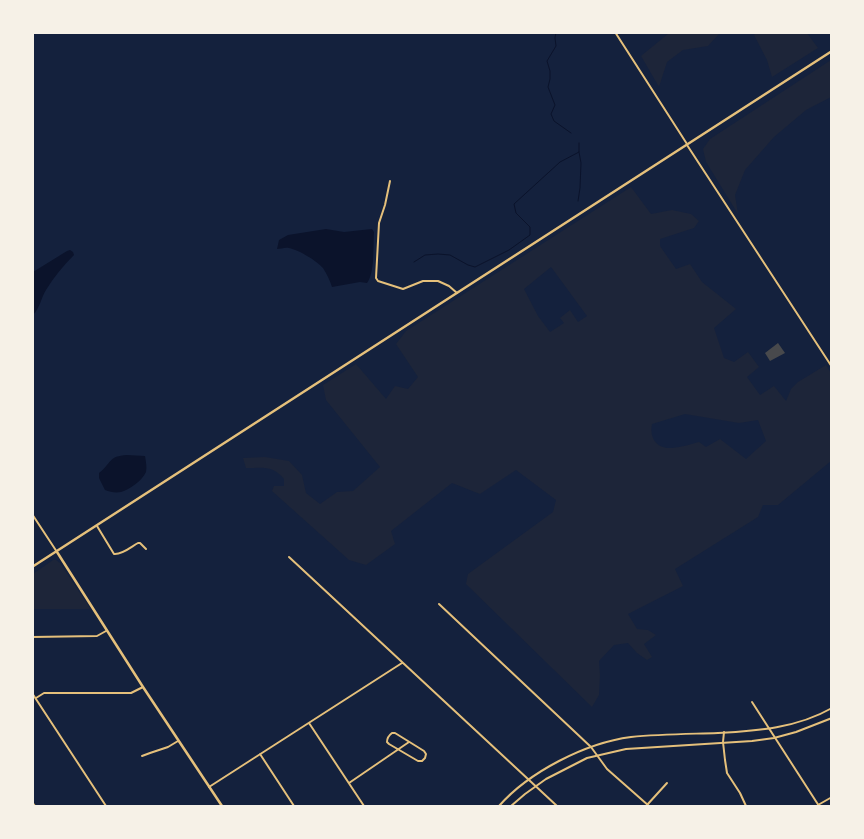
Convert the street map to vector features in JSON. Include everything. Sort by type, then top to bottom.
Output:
[{"type":"main road","points":[[32,567],[832,51]]},
{"type":"main road","points":[[57,552],[222,806]]},
{"type":"street","points":[[615,32],[832,368]]},
{"type":"street","points":[[390,180],[380,223],[376,278],[378,281],[403,289],[424,281],[438,281],[444,283],[457,294]]},
{"type":"street","points":[[32,514],[57,552]]},
{"type":"street","points":[[97,526],[114,554],[120,554],[138,543],[146,550]]},
{"type":"street","points":[[289,557],[557,806]]},
{"type":"street","points":[[439,604],[591,747],[607,769],[648,806],[667,783]]},
{"type":"street","points":[[32,638],[97,636],[106,630]]},
{"type":"street","points":[[209,787],[402,662]]},
{"type":"street","points":[[36,698],[44,694],[131,693],[143,687]]},
{"type":"street","points":[[32,693],[106,806]]},
{"type":"street","points":[[752,702],[819,806],[832,797]]},
{"type":"street","points":[[499,806],[506,798],[537,774],[566,757],[591,747],[615,740],[631,738],[769,729],[806,719],[832,708]]},
{"type":"street","points":[[511,806],[546,779],[576,763],[597,755],[626,749],[774,738],[811,727],[832,718]]},
{"type":"street","points":[[309,722],[364,806]]},
{"type":"street","points":[[724,732],[727,773],[746,806]]},
{"type":"street","points":[[395,733],[410,742],[424,751],[426,754],[425,758],[422,761],[398,749],[387,742],[389,735],[395,733]]},
{"type":"street","points":[[142,756],[168,747],[178,741]]},
{"type":"street","points":[[349,783],[410,742]]},
{"type":"street","points":[[260,754],[294,806]]},
{"type":"street","points":[[32,802],[35,806]]},
{"type":"shaded area","points":[[719,32],[719,34],[708,46],[683,50],[667,62],[659,87],[641,56],[669,33]]},
{"type":"shaded area","points":[[756,33],[807,33],[818,48],[772,77],[767,60],[754,35]]},
{"type":"shaded area","points":[[831,60],[831,97],[806,110],[774,137],[745,170],[735,195],[738,214],[706,162],[703,149],[710,139]]},
{"type":"shaded area","points":[[631,187],[651,214],[672,210],[691,214],[699,221],[694,228],[660,239],[660,246],[676,269],[690,264],[702,282],[736,309],[714,328],[724,358],[734,362],[748,352],[759,367],[747,377],[760,395],[774,386],[786,401],[791,389],[798,382],[826,365],[831,373],[831,461],[778,505],[763,505],[758,517],[675,569],[683,586],[628,614],[637,629],[648,630],[656,635],[644,644],[652,657],[647,660],[628,643],[614,645],[599,661],[599,695],[592,707],[466,584],[468,574],[553,512],[556,500],[516,470],[480,494],[452,483],[391,531],[395,544],[366,565],[349,560],[272,491],[274,486],[284,486],[284,479],[276,471],[267,468],[246,468],[243,458],[265,457],[289,461],[302,475],[306,493],[320,504],[337,492],[353,491],[380,467],[326,400],[323,385],[356,364],[386,399],[395,386],[408,389],[418,377],[396,344],[406,331]],"holes":[[[551,267],[587,316],[578,322],[570,310],[560,318],[564,323],[550,332],[538,316],[524,289]],[[685,414],[739,423],[758,420],[766,441],[746,459],[720,439],[706,447],[699,442],[675,448],[658,445],[652,436],[652,424]]]},
{"type":"shaded area","points":[[326,229],[344,232],[372,229],[374,232],[372,266],[370,279],[367,283],[360,282],[332,287],[323,268],[312,259],[293,249],[277,249],[279,240],[288,235]]},
{"type":"shaded area","points":[[70,250],[74,255],[52,281],[33,315],[33,272]]},
{"type":"shaded area","points":[[127,455],[145,456],[146,472],[142,478],[128,489],[121,492],[105,490],[99,478],[99,473],[113,458]]},
{"type":"shaded area","points":[[53,560],[60,563],[89,609],[33,609],[33,574]]},
{"type":"building","points":[[778,343],[785,353],[770,361],[765,353]]},
{"type":"waterway","points":[[556,32],[556,46],[547,61],[550,71],[548,87],[555,105],[551,114],[554,121],[571,133]]},
{"type":"waterway","points":[[414,262],[425,255],[438,254],[450,255],[475,267],[509,250],[530,235],[530,227],[516,213],[514,204],[560,162],[579,152],[579,143]]},
{"type":"waterway","points":[[578,201],[581,163],[579,152]]}]
